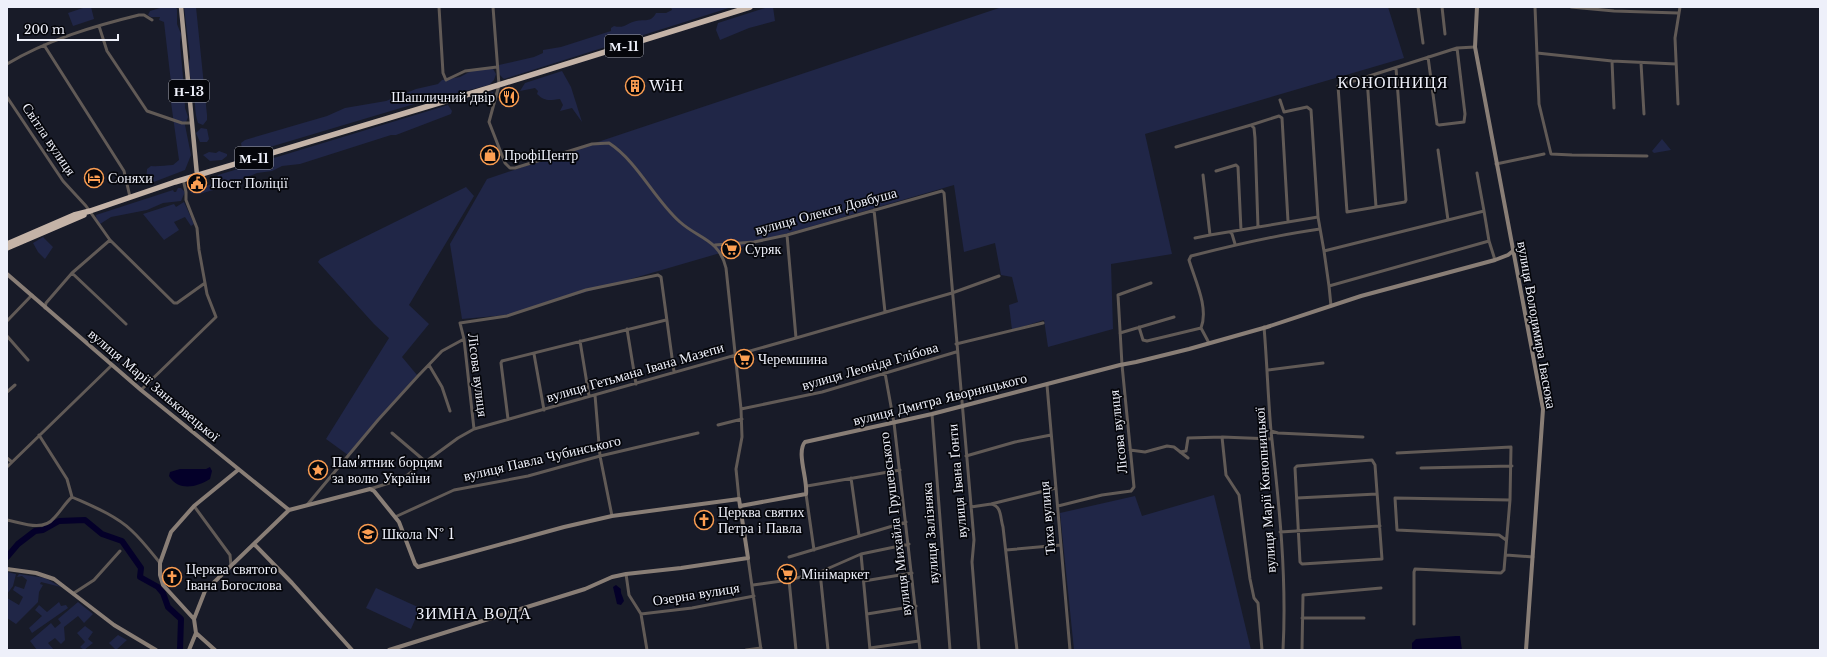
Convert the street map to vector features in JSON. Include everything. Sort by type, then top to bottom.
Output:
[{"type":"highway","name":"М-11","points":[[7,244],[74,215],[197,175],[499,85],[750,7]]},
{"type":"highway","name":"М-11","points":[[7,248],[76,219],[90,211]]},
{"type":"main road","name":"Н-13","points":[[181,7],[197,175]]},
{"type":"street","points":[[439,7],[443,73],[446,80],[465,71],[497,67]]},
{"type":"street","points":[[494,7],[499,85],[489,122],[505,164],[510,168],[515,168],[592,144],[609,143],[624,156],[669,212],[682,224],[715,245],[724,259],[742,409],[742,437],[736,469],[739,500],[753,585],[761,649],[746,650]]},
{"type":"street","points":[[1418,7],[1424,43]]},
{"type":"street","points":[[1442,7],[1445,34]]},
{"type":"street","name":"вулиця Володимира Івасюка","points":[[1477,7],[1475,47],[1543,409],[1526,650]]},
{"type":"street","points":[[1535,7],[1538,104],[1550,154],[1572,156],[1647,156]]},
{"type":"street","points":[[1571,7],[1614,11],[1678,13]]},
{"type":"street","points":[[1678,104],[1676,38],[1678,13],[1680,7]]},
{"type":"street","points":[[7,64],[44,45],[99,26],[139,15],[144,15],[152,20]]},
{"type":"street","points":[[99,26],[107,51],[145,109],[150,113],[182,123],[192,123]]},
{"type":"street","points":[[44,45],[124,171],[130,197]]},
{"type":"street","points":[[1396,68],[1406,200],[1347,212],[1338,86],[1367,78],[1428,56],[1457,48],[1475,47]]},
{"type":"street","points":[[1428,56],[1437,124],[1464,122],[1465,114],[1457,48]]},
{"type":"street","points":[[1537,53],[1612,61],[1676,64]]},
{"type":"street","points":[[1612,61],[1614,108]]},
{"type":"street","points":[[1641,63],[1644,114]]},
{"type":"street","points":[[1367,78],[1376,207]]},
{"type":"street","name":"Світла вулиця","points":[[7,97],[62,181],[75,192],[110,240],[174,303],[177,304],[205,283]]},
{"type":"street","points":[[1280,100],[1284,112],[1307,107],[1311,110],[1318,217],[1322,235],[1331,306]]},
{"type":"street","points":[[1176,147],[1279,116],[1282,118],[1288,221]]},
{"type":"street","points":[[1251,124],[1255,138],[1258,227]]},
{"type":"street","points":[[1438,150],[1448,220]]},
{"type":"street","points":[[1496,164],[1544,154]]},
{"type":"street","points":[[1216,171],[1236,165],[1238,167],[1241,230]]},
{"type":"street","points":[[1477,173],[1489,241],[1495,260]]},
{"type":"street","points":[[1203,175],[1210,235]]},
{"type":"street","points":[[141,390],[216,317],[205,283],[197,228],[186,200],[183,180]]},
{"type":"street","points":[[124,191],[129,189]]},
{"type":"street","name":"вулиця Олекси Довбуша","points":[[715,245],[754,242],[787,235],[942,190]]},
{"type":"street","name":"вулиця Івана Ґонти","points":[[942,190],[944,193],[956,352],[971,507],[974,548],[972,562],[979,650]]},
{"type":"street","points":[[874,210],[885,312]]},
{"type":"street","points":[[1324,251],[1484,211]]},
{"type":"street","points":[[1195,238],[1318,217]]},
{"type":"street","points":[[1209,343],[1201,328],[1203,310],[1190,258],[1191,256],[1235,244],[1288,233],[1320,229]]},
{"type":"street","points":[[1230,232],[1235,244]]},
{"type":"street","points":[[787,235],[796,338]]},
{"type":"street","points":[[45,308],[46,303],[72,273],[110,240]]},
{"type":"street","points":[[1329,286],[1489,241]]},
{"type":"street","name":"вулиця Дмитра Яворницького","points":[[807,486],[802,458],[802,445],[805,442],[932,414],[1209,343],[1264,328],[1331,306],[1495,260],[1508,255],[1513,251]]},
{"type":"street","points":[[72,273],[126,324]]},
{"type":"street","name":"вулиця Марії Заньковецької","points":[[7,274],[141,390],[289,510]]},
{"type":"street","name":"Лісова вулиця","points":[[474,429],[464,339],[460,323],[508,316],[586,290],[658,275],[661,276],[666,320]]},
{"type":"street","name":"вулиця Гетьмана Івана Мазепи","points":[[289,510],[370,490],[402,480],[458,438],[474,429],[674,372],[736,356],[952,293],[999,276]]},
{"type":"street","name":"Лісова вулиця","points":[[1058,506],[1102,495],[1131,491],[1134,487],[1118,295],[1151,283]]},
{"type":"street","points":[[7,321],[32,295]]},
{"type":"street","points":[[1120,333],[1174,317]]},
{"type":"street","points":[[508,419],[501,362],[505,360],[666,320],[674,372]]},
{"type":"street","points":[[956,344],[1043,322]]},
{"type":"street","points":[[1139,328],[1143,340],[1147,341],[1201,328]]},
{"type":"street","name":"вулиця Марії Конопницької","points":[[1264,328],[1271,431],[1276,460],[1284,624],[1283,650]]},
{"type":"street","points":[[627,329],[636,384]]},
{"type":"street","points":[[7,336],[28,360]]},
{"type":"street","points":[[306,506],[378,420],[429,365],[448,346],[464,339]]},
{"type":"street","points":[[580,341],[589,396]]},
{"type":"street","name":"вулиця Леоніда Глібова","points":[[742,409],[822,392],[956,352]]},
{"type":"street","points":[[534,354],[544,410]]},
{"type":"street","points":[[1268,370],[1323,363]]},
{"type":"street","points":[[7,467],[112,365]]},
{"type":"street","points":[[429,365],[442,387],[450,411]]},
{"type":"street","name":"вулиця Михайла Грушевського","points":[[885,373],[894,423],[900,470],[920,650]]},
{"type":"street","points":[[7,392],[15,385]]},
{"type":"street","name":"Тиха вулиця","points":[[1047,385],[1070,650]]},
{"type":"street","points":[[595,395],[600,456],[612,516]]},
{"type":"street","name":"вулиця Залізняка","points":[[932,414],[950,650]]},
{"type":"street","points":[[718,425],[742,419]]},
{"type":"street","points":[[1271,431],[1278,433],[1363,437]]},
{"type":"street","points":[[392,433],[426,462]]},
{"type":"street","name":"вулиця Павла Чубинського","points":[[396,517],[454,490],[528,476],[600,456],[698,433]]},
{"type":"street","points":[[39,435],[67,479],[72,497],[100,510],[124,525],[132,531],[160,563]]},
{"type":"street","points":[[966,456],[1015,442],[1051,435]]},
{"type":"street","points":[[1180,452],[1186,450],[1188,438],[1222,437],[1272,439]]},
{"type":"street","points":[[1222,437],[1226,475],[1239,495],[1250,579],[1254,598],[1258,603],[1262,650]]},
{"type":"street","points":[[1130,450],[1145,452],[1167,446],[1174,447],[1188,458]]},
{"type":"street","points":[[1397,453],[1510,447],[1512,449],[1505,568],[1501,573],[1415,569],[1414,624]]},
{"type":"street","points":[[7,458],[12,462]]},
{"type":"street","points":[[1372,460],[1376,465],[1382,557],[1380,560],[1302,564],[1297,498],[1295,468],[1297,466],[1372,460]]},
{"type":"street","points":[[1421,468],[1512,466]]},
{"type":"street","points":[[194,619],[163,585],[160,576],[160,563],[170,532],[194,506],[238,470]]},
{"type":"street","points":[[814,550],[806,494],[807,486],[900,470]]},
{"type":"street","points":[[852,478],[859,535]]},
{"type":"street","points":[[971,507],[991,504],[1056,488]]},
{"type":"street","points":[[370,490],[377,494],[396,517],[415,564],[418,567],[557,529],[612,516],[739,500]]},
{"type":"street","points":[[740,506],[806,494]]},
{"type":"street","points":[[1297,498],[1378,494]]},
{"type":"street","points":[[7,520],[38,526],[46,525],[54,519],[72,497]]},
{"type":"street","points":[[1506,540],[1499,535],[1397,530],[1394,500],[1396,498],[1510,500]]},
{"type":"street","points":[[991,504],[996,505],[999,508],[1006,550],[1017,650]]},
{"type":"street","points":[[194,506],[230,556],[231,566]]},
{"type":"street","points":[[189,650],[196,633],[194,619],[205,591],[289,510]]},
{"type":"street","points":[[789,557],[906,522]]},
{"type":"street","points":[[1280,532],[1380,526]]},
{"type":"street","points":[[254,544],[292,583],[352,650]]},
{"type":"street","points":[[753,585],[789,580],[820,572],[861,554],[909,544]]},
{"type":"street","points":[[1006,550],[1061,545]]},
{"type":"street","points":[[74,594],[94,580],[120,551]]},
{"type":"street","points":[[861,554],[870,649],[919,641]]},
{"type":"street","points":[[1506,555],[1533,557]]},
{"type":"street","points":[[389,650],[585,589],[612,577],[626,574],[688,568],[748,558]]},
{"type":"street","points":[[7,569],[40,573],[54,579],[114,626],[156,650]]},
{"type":"street","points":[[820,572],[828,650]]},
{"type":"street","points":[[626,574],[629,595],[641,614],[647,650]]},
{"type":"street","points":[[864,581],[912,574]]},
{"type":"street","points":[[789,580],[796,650]]},
{"type":"street","points":[[1302,650],[1302,596],[1305,594],[1382,588]]},
{"type":"street","name":"Озерна вулиця","points":[[641,614],[692,608],[754,596]]},
{"type":"street","points":[[867,614],[916,606]]},
{"type":"street","points":[[1302,618],[1364,618]]},
{"type":"street","points":[[196,633],[214,650]]},
{"type":"shaded area","points":[[86,7],[91,7],[94,19],[73,26],[68,13]]},
{"type":"shaded area","points":[[163,7],[175,7],[177,9],[177,24],[181,34],[180,43],[185,108],[188,117],[185,125],[191,155],[185,170],[146,185],[147,169],[151,166],[173,165],[179,160],[170,95],[172,91],[164,22],[159,20],[160,17],[151,17],[148,15],[150,11]]},
{"type":"shaded area","points":[[184,7],[196,7],[207,115],[207,120],[203,125],[198,123],[194,93],[190,78],[190,58]]},
{"type":"shaded area","points":[[671,7],[732,7],[504,79],[498,73],[499,65],[534,57],[543,53],[543,50],[561,47],[611,31],[611,28],[614,26],[620,27],[636,21],[650,19],[656,13],[666,13],[672,10]]},
{"type":"shaded area","points":[[768,7],[773,7],[775,21],[749,28],[720,40],[716,30],[718,23]]},
{"type":"shaded area","points":[[1002,7],[1388,7],[1404,58],[1145,134],[1172,254],[1111,264],[1113,329],[1048,347],[1044,320],[1012,330],[1009,305],[1018,302],[1012,277],[1001,275],[995,243],[964,252],[954,185],[507,315],[462,319],[450,244],[487,179]]},
{"type":"shaded area","points":[[492,67],[496,74],[494,80],[489,85],[421,102],[243,155],[241,143],[245,140],[327,116],[345,108],[386,101],[416,89],[438,84],[442,80],[460,77],[473,70]]},
{"type":"shaded area","points":[[562,71],[571,87],[582,122],[572,108],[560,111],[563,105],[560,99],[548,100],[543,98],[537,94],[538,91],[535,88],[520,91],[525,83]]},
{"type":"shaded area","points":[[493,92],[493,96],[488,101],[487,99],[484,100],[485,102],[480,103],[473,99]]},
{"type":"shaded area","points":[[448,105],[452,111],[451,114],[396,135],[391,135],[300,164],[282,166],[272,171],[257,173],[217,189],[199,194],[191,193],[188,185],[205,186],[211,184],[218,175]]},
{"type":"shaded area","points":[[201,128],[207,129],[209,139],[207,142],[200,142],[196,133]]},
{"type":"shaded area","points":[[1662,139],[1671,150],[1654,153],[1652,151]]},
{"type":"shaded area","points":[[219,151],[227,154],[227,156],[222,160],[210,161],[203,155],[209,152],[216,153]]},
{"type":"shaded area","points":[[466,187],[474,196],[409,305],[429,324],[402,357],[417,375],[348,455],[326,439],[389,338],[374,324],[318,262],[320,259]]},
{"type":"shaded area","points":[[178,188],[181,188],[185,192],[181,201],[163,203],[147,210],[111,217],[100,224],[97,223],[96,215],[173,190],[176,192]]},
{"type":"shaded area","points":[[184,202],[194,224],[191,226],[185,217],[174,222],[179,230],[164,240],[143,214],[174,204],[176,207]]},
{"type":"shaded area","points":[[43,237],[53,247],[45,259],[38,252],[33,243]]},
{"type":"shaded area","points":[[210,467],[212,471],[210,479],[194,486],[183,486],[178,484],[169,476],[170,472],[180,469],[206,469]]},
{"type":"shaded area","points":[[1214,495],[1251,650],[1074,650],[1060,513],[1135,496],[1142,516]]},
{"type":"shaded area","points":[[7,572],[16,574],[13,586],[7,594]]},
{"type":"shaded area","points":[[19,574],[45,578],[61,587],[41,582],[40,584],[43,585],[39,592],[38,602],[16,624],[7,618],[7,598],[19,605],[23,597],[13,590],[15,586],[24,589],[27,580],[22,576],[17,577]]},
{"type":"shaded area","points":[[616,585],[621,589],[624,601],[621,605],[617,604],[613,587]]},
{"type":"shaded area","points":[[376,588],[420,608],[411,629],[366,608]]},
{"type":"shaded area","points":[[59,602],[61,606],[66,605],[68,608],[32,633],[29,628],[42,616],[35,610],[39,605],[47,612]]},
{"type":"shaded area","points":[[78,602],[93,614],[84,623],[78,616],[64,627],[65,640],[61,644],[55,638],[48,643],[54,650],[37,650],[30,641],[51,623],[55,628],[61,623],[58,619]]},
{"type":"shaded area","points":[[85,626],[93,632],[88,639],[93,643],[84,650],[80,647],[85,642],[77,633]]},
{"type":"shaded area","points":[[118,635],[127,640],[116,650],[109,643]]},
{"type":"shaded area","points":[[1460,636],[1462,650],[1412,650],[1412,643],[1416,639]]},
{"type":"waterway","name":"ЗИМНА ВОДА","points":[[7,557],[18,544],[35,531],[43,530],[59,521],[85,520],[102,534],[122,541],[141,568],[140,577],[158,587],[163,593],[168,607],[181,619],[180,650]]},
{"type":"place","name":"WiH","points":[[635,86]]},
{"type":"place","name":"Шашличний двір","points":[[509,97]]},
{"type":"place","name":"ПрофіЦентр","points":[[490,155]]},
{"type":"place","name":"Соняхи","points":[[94,178]]},
{"type":"place","name":"Пост Поліції","points":[[197,183]]},
{"type":"place","name":"Суряк","points":[[731,249]]},
{"type":"place","name":"Черемшина","points":[[744,359]]},
{"type":"place","name":"Пам'ятник борцям за волю України","points":[[318,470]]},
{"type":"place","name":"Церква святих Петра і Павла","points":[[704,520]]},
{"type":"place","name":"Школа № 1","points":[[368,534]]},
{"type":"place","name":"Мінімаркет","points":[[787,574]]},
{"type":"place","name":"Церква святого Івана Богослова","points":[[172,577]]},
{"type":"district","name":"КОНОПНИЦЯ","points":[[1393,82]]},
{"type":"district","name":"ЗИМНА ВОДА","points":[[474,613]]}]
